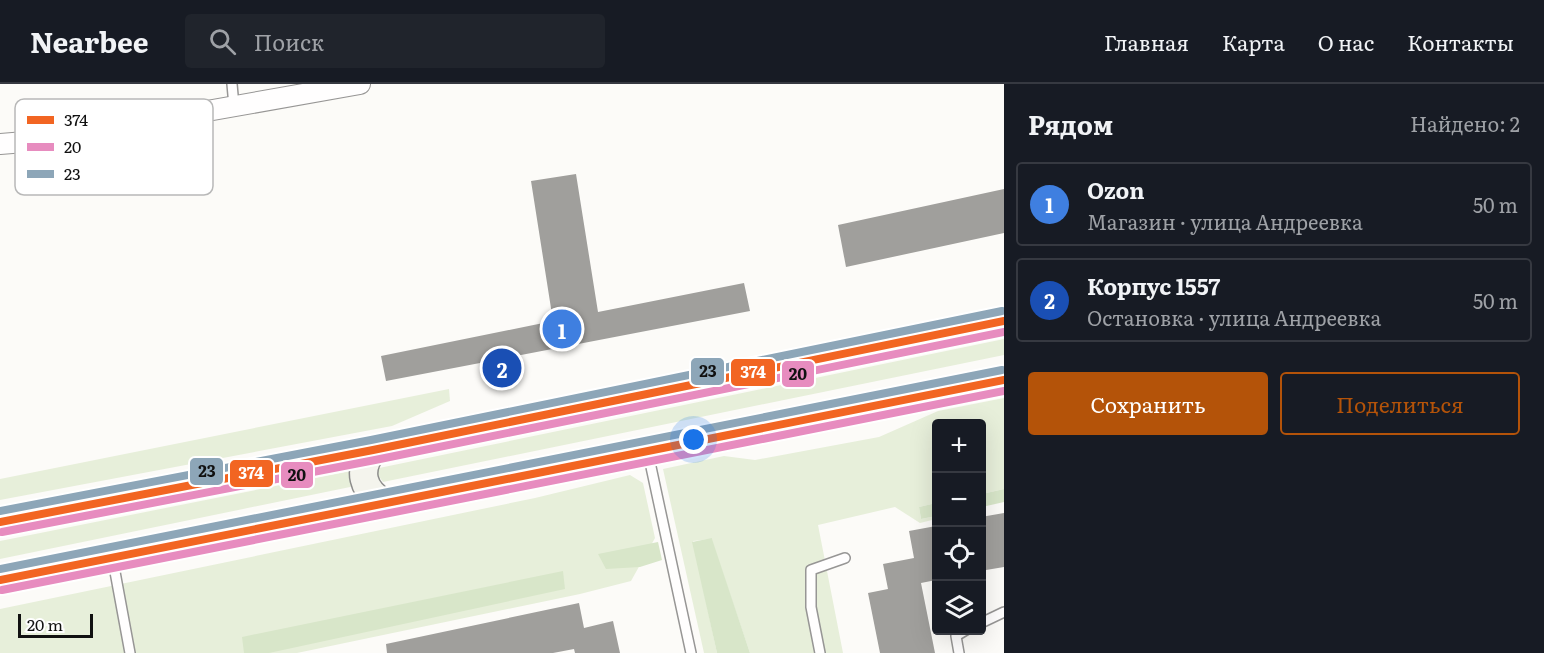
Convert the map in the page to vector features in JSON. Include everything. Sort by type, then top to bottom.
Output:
[{"type":"main road","points":[[0,522],[373,450],[1004,321]]},
{"type":"main road","points":[[0,579],[1004,380]]},
{"type":"main road","points":[[373,450],[365,460],[362,473],[365,486],[373,496],[384,503]]},
{"type":"street","points":[[213,110],[360,84]]},
{"type":"street","points":[[0,144],[15,143]]},
{"type":"lane","points":[[232,84],[234,106]]},
{"type":"lane","points":[[647,449],[692,653]]},
{"type":"lane","points":[[112,556],[130,653]]},
{"type":"lane","points":[[820,653],[811,607],[811,570],[845,558]]},
{"type":"lane","points":[[986,620],[1004,612]]},
{"type":"lane","points":[[958,635],[959,653]]},
{"type":"green space","points":[[1004,339],[1004,355],[383,482],[377,474],[379,468]]},
{"type":"green space","points":[[449,389],[450,401],[392,426],[0,500],[0,479]]},
{"type":"green space","points":[[1004,398],[1004,489],[986,493],[986,419],[932,419],[932,504],[919,507],[921,519],[932,517],[932,520],[920,523],[895,507],[818,525],[843,653],[750,653],[711,539],[693,541],[717,653],[704,653],[663,469],[724,456],[755,460],[879,437],[938,411]]},
{"type":"green space","points":[[351,471],[350,480],[355,486],[0,559],[0,541]]},
{"type":"green space","points":[[630,475],[643,483],[655,538],[631,581],[580,594],[297,653],[0,653],[0,609],[535,498]]},
{"type":"green space","points":[[1004,489],[1004,502],[986,506],[986,493]]},
{"type":"green space","points":[[932,504],[932,517],[921,519],[919,507]]},
{"type":"green space","points":[[712,538],[750,653],[717,653],[692,542]]},
{"type":"green space","points":[[658,542],[662,560],[640,567],[606,569],[598,554]]},
{"type":"green space","points":[[563,571],[565,589],[269,653],[244,653],[242,637]]},
{"type":"building","points":[[576,174],[598,312],[744,283],[750,311],[386,381],[381,356],[553,321],[531,181]]},
{"type":"building","points":[[1004,189],[1004,233],[846,267],[838,225]]},
{"type":"building","points":[[1004,513],[1004,567],[986,570],[986,516]]},
{"type":"building","points":[[932,527],[932,581],[921,583],[935,653],[880,653],[868,593],[888,589],[883,564],[914,558],[909,531]]},
{"type":"building","points":[[579,603],[584,628],[613,621],[620,653],[575,653],[574,649],[553,653],[387,653],[386,644]]},
{"type":"transit line","name":"23","points":[[0,511],[371,440],[1002,311]]},
{"type":"transit line","name":"374","points":[[0,522],[373,450],[1004,321]]},
{"type":"transit line","name":"20","points":[[2,532],[375,460],[1004,332]]},
{"type":"transit line","name":"23","points":[[0,569],[1002,370]]},
{"type":"transit line","name":"374","points":[[0,580],[1004,380]]},
{"type":"transit line","name":"20","points":[[2,590],[1004,391]]},
{"type":"place","name":"Ozon","points":[[562,329]]},
{"type":"place","name":"Корпус 1557","points":[[502,368]]}]
